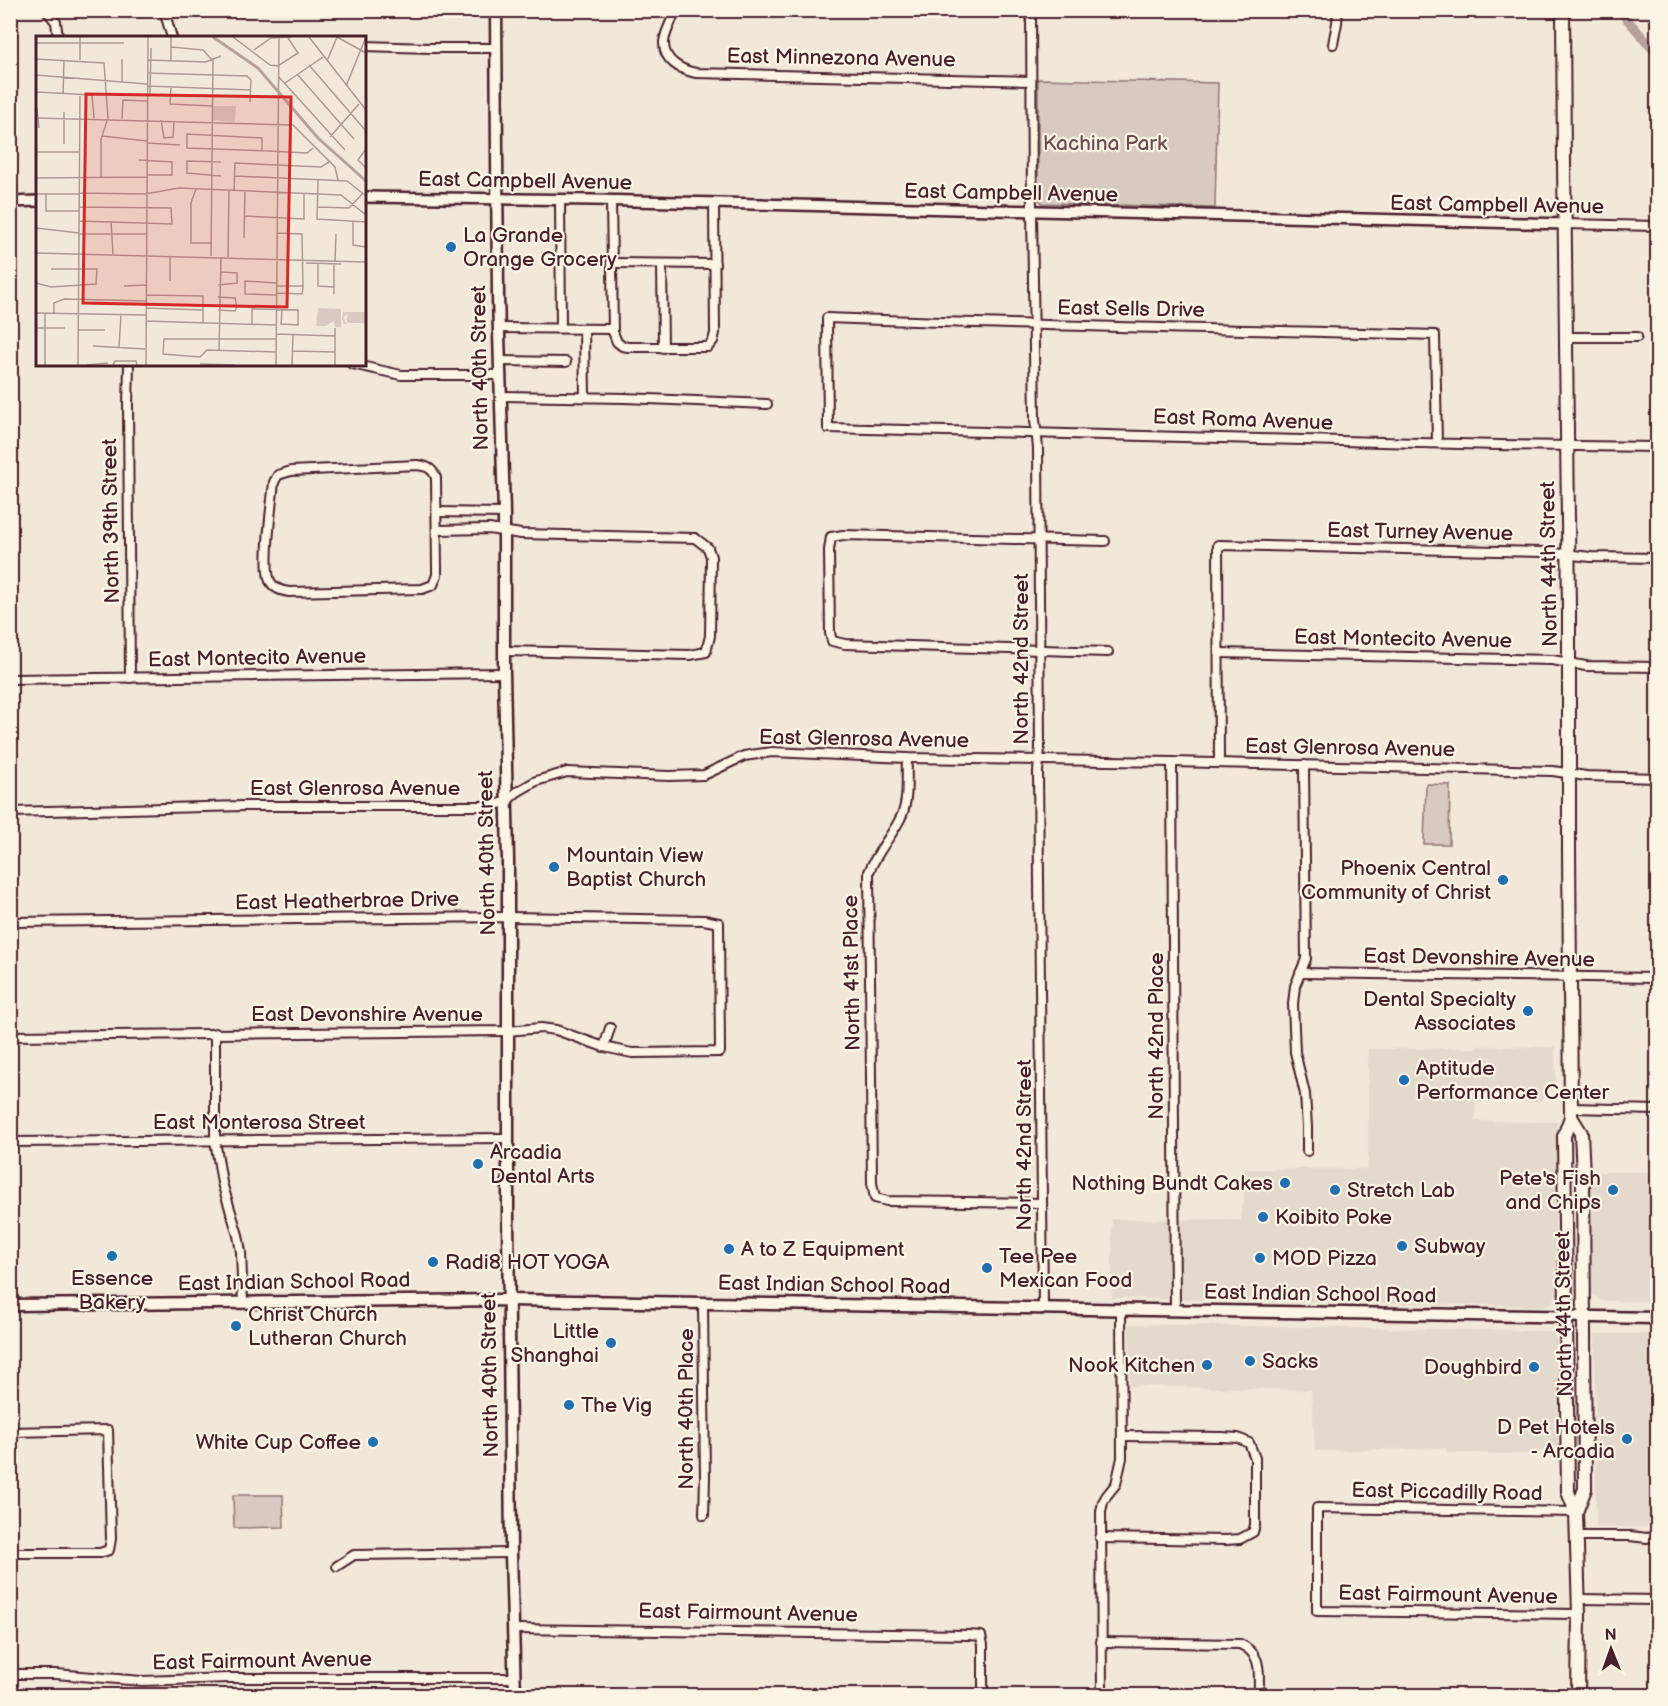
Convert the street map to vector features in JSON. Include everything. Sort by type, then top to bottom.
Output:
[{"type":"main road","name":"North 40th Street","points":[[496,10],[498,328],[504,513],[507,801],[511,1554],[515,1695]]},
{"type":"main road","name":"North 44th Street","points":[[1563,10],[1571,1113],[1564,1136],[1568,1492],[1576,1512]]},
{"type":"main road","name":"North 44th Street","points":[[1571,1113],[1581,1133],[1584,1316],[1585,1489],[1576,1512],[1579,1614],[1578,1695]]},
{"type":"main road","name":"East Indian School Road","points":[[10,1305],[509,1300],[1658,1318]]},
{"type":"street","points":[[46,10],[56,22],[58,36]]},
{"type":"street","points":[[164,10],[171,36]]},
{"type":"street","name":"East Minnezona Avenue","points":[[676,10],[664,45],[672,62],[686,71],[1031,81]]},
{"type":"street","name":"North 42nd Street","points":[[1031,10],[1034,379],[1038,540],[1043,1308]]},
{"type":"street","points":[[1333,44],[1338,10]]},
{"type":"street","points":[[366,46],[496,48]]},
{"type":"street","name":"East Campbell Avenue","points":[[366,197],[497,197],[1658,226]]},
{"type":"street","points":[[560,199],[561,328]]},
{"type":"street","points":[[611,200],[614,339],[622,346],[663,348],[708,346],[713,341],[716,316],[714,203]]},
{"type":"street","points":[[10,202],[36,201]]},
{"type":"street","points":[[611,263],[715,264]]},
{"type":"street","points":[[662,264],[663,348]]},
{"type":"street","name":"East Sells Drive","points":[[828,428],[827,318],[1035,326],[1435,335],[1437,444]]},
{"type":"street","points":[[498,328],[612,329]]},
{"type":"street","points":[[584,329],[585,397]]},
{"type":"street","points":[[1565,337],[1637,337]]},
{"type":"street","points":[[499,361],[566,362]]},
{"type":"street","name":"North 39th Street","points":[[129,366],[130,678]]},
{"type":"street","points":[[361,366],[401,375],[500,375]]},
{"type":"street","points":[[500,396],[767,404]]},
{"type":"street","name":"East Roma Avenue","points":[[828,428],[1437,444],[1658,447]]},
{"type":"street","points":[[424,466],[435,474],[437,530],[437,575],[433,585],[426,588],[284,591],[275,587],[269,579],[269,536],[273,493],[275,478],[280,474],[291,471],[340,468],[424,466]]},
{"type":"street","points":[[437,512],[504,513]]},
{"type":"street","points":[[476,513],[476,529]]},
{"type":"street","points":[[437,530],[489,529],[520,534],[695,538],[708,548],[711,557],[710,636],[706,652],[690,655],[504,651]]},
{"type":"street","points":[[1105,541],[854,535],[831,537],[829,550],[830,633],[832,641],[845,644],[1108,651]]},
{"type":"street","name":"East Turney Avenue","points":[[1219,653],[1218,545],[1545,552],[1591,557],[1658,558]]},
{"type":"street","points":[[1219,653],[1219,763]]},
{"type":"street","name":"East Montecito Avenue","points":[[1219,653],[1552,660],[1586,666],[1658,667]]},
{"type":"street","name":"East Montecito Avenue","points":[[10,679],[504,672]]},
{"type":"street","name":"East Glenrosa Avenue","points":[[10,812],[243,806],[493,806],[507,801],[536,781],[567,772],[704,775],[744,756],[772,752],[907,758],[1553,771],[1586,776],[1658,778]]},
{"type":"street","name":"North 41st Place","points":[[907,758],[906,799],[902,814],[874,858],[869,872],[872,1183],[875,1198],[887,1201],[1042,1203]]},
{"type":"street","name":"North 42nd Place","points":[[1172,762],[1175,1311]]},
{"type":"street","points":[[1304,765],[1305,959],[1295,986],[1293,1004],[1295,1052],[1305,1094],[1307,1151]]},
{"type":"street","name":"East Heatherbrae Drive","points":[[10,922],[508,917],[719,922],[720,1052]]},
{"type":"street","name":"East Devonshire Avenue","points":[[1300,973],[1658,978]]},
{"type":"street","name":"East Devonshire Avenue","points":[[10,1036],[507,1031],[541,1028],[556,1030],[604,1047],[632,1053],[720,1052]]},
{"type":"street","points":[[604,1047],[610,1028]]},
{"type":"street","points":[[215,1033],[215,1140],[222,1184],[242,1252],[243,1302]]},
{"type":"street","points":[[1571,1113],[1658,1110]]},
{"type":"street","name":"East Monterosa Street","points":[[10,1142],[508,1138]]},
{"type":"street","name":"North 40th Place","points":[[703,1303],[704,1515]]},
{"type":"street","points":[[1102,1695],[1101,1512],[1103,1502],[1116,1484],[1120,1469],[1121,1309]]},
{"type":"street","points":[[10,1432],[108,1430],[111,1539],[109,1550],[100,1553],[10,1553]]},
{"type":"street","points":[[1100,1538],[1240,1539],[1252,1532],[1256,1517],[1256,1458],[1249,1443],[1238,1438],[1222,1437],[1122,1436]]},
{"type":"street","name":"East Piccadilly Road","points":[[1317,1611],[1317,1508],[1576,1512]]},
{"type":"street","points":[[1576,1536],[1647,1538],[1658,1535]]},
{"type":"street","points":[[337,1566],[354,1555],[511,1554]]},
{"type":"street","name":"East Fairmount Avenue","points":[[1578,1599],[1658,1600]]},
{"type":"street","name":"East Fairmount Avenue","points":[[1317,1611],[1579,1614]]},
{"type":"street","name":"East Fairmount Avenue","points":[[513,1629],[848,1632],[981,1636],[983,1695]]},
{"type":"street","points":[[1101,1642],[1240,1644],[1255,1653],[1259,1695]]},
{"type":"street","name":"East Fairmount Avenue","points":[[10,1674],[56,1674],[142,1681],[228,1678],[514,1678]]},
{"type":"shaded area","points":[[1476,1046],[1555,1047],[1556,1081],[1547,1097],[1537,1102],[1476,1102],[1475,1121],[1557,1122],[1557,1293],[1553,1302],[1544,1306],[1112,1298],[1112,1219],[1241,1220],[1241,1205],[1244,1205],[1244,1169],[1368,1169],[1368,1049],[1476,1048]]},
{"type":"shaded area","points":[[1590,1172],[1652,1172],[1653,1245],[1657,1246],[1657,1301],[1601,1301],[1591,1292]]},
{"type":"shaded area","points":[[1129,1324],[1547,1331],[1554,1334],[1557,1341],[1558,1454],[1548,1451],[1528,1454],[1447,1453],[1446,1448],[1315,1451],[1311,1390],[1130,1386]]},
{"type":"shaded area","points":[[1595,1334],[1657,1334],[1657,1520],[1653,1520],[1647,1527],[1596,1527]]},
{"type":"green space","name":"Kachina Park","points":[[1038,79],[1218,83],[1215,208],[1042,203],[1038,198]]},
{"type":"green space","points":[[1426,784],[1450,785],[1449,844],[1424,844]]},
{"type":"green space","points":[[233,1495],[283,1495],[284,1527],[234,1528]]},
{"type":"waterway","points":[[1619,10],[1658,55]]},
{"type":"place","name":"La Grande Orange Grocery","points":[[451,247]]},
{"type":"place","name":"Mountain View Baptist Church","points":[[554,867]]},
{"type":"place","name":"Phoenix Central Community of Christ","points":[[1503,880]]},
{"type":"place","name":"Dental Specialty Associates","points":[[1528,1011]]},
{"type":"place","name":"Aptitude Performance Center","points":[[1404,1080]]},
{"type":"place","name":"Arcadia Dental Arts","points":[[478,1164]]},
{"type":"place","name":"Nothing Bundt Cakes","points":[[1285,1183]]},
{"type":"place","name":"Stretch Lab","points":[[1335,1190]]},
{"type":"place","name":"Pete's Fish and Chips","points":[[1613,1190]]},
{"type":"place","name":"Koibito Poke","points":[[1263,1217]]},
{"type":"place","name":"Subway","points":[[1402,1246]]},
{"type":"place","name":"A to Z Equipment","points":[[729,1249]]},
{"type":"place","name":"Essence Bakery","points":[[112,1256]]},
{"type":"place","name":"MOD Pizza","points":[[1260,1258]]},
{"type":"place","name":"Radi8 HOT YOGA","points":[[433,1262]]},
{"type":"place","name":"Tee Pee Mexican Food","points":[[987,1268]]},
{"type":"place","name":"Christ Church Lutheran Church","points":[[236,1326]]},
{"type":"place","name":"Little Shanghai","points":[[611,1343]]},
{"type":"place","name":"Sacks","points":[[1250,1361]]},
{"type":"place","name":"Nook Kitchen","points":[[1207,1365]]},
{"type":"place","name":"Doughbird","points":[[1534,1367]]},
{"type":"place","name":"The Vig","points":[[569,1405]]},
{"type":"place","name":"D Pet Hotels - Arcadia","points":[[1627,1439]]},
{"type":"place","name":"White Cup Coffee","points":[[373,1442]]}]
